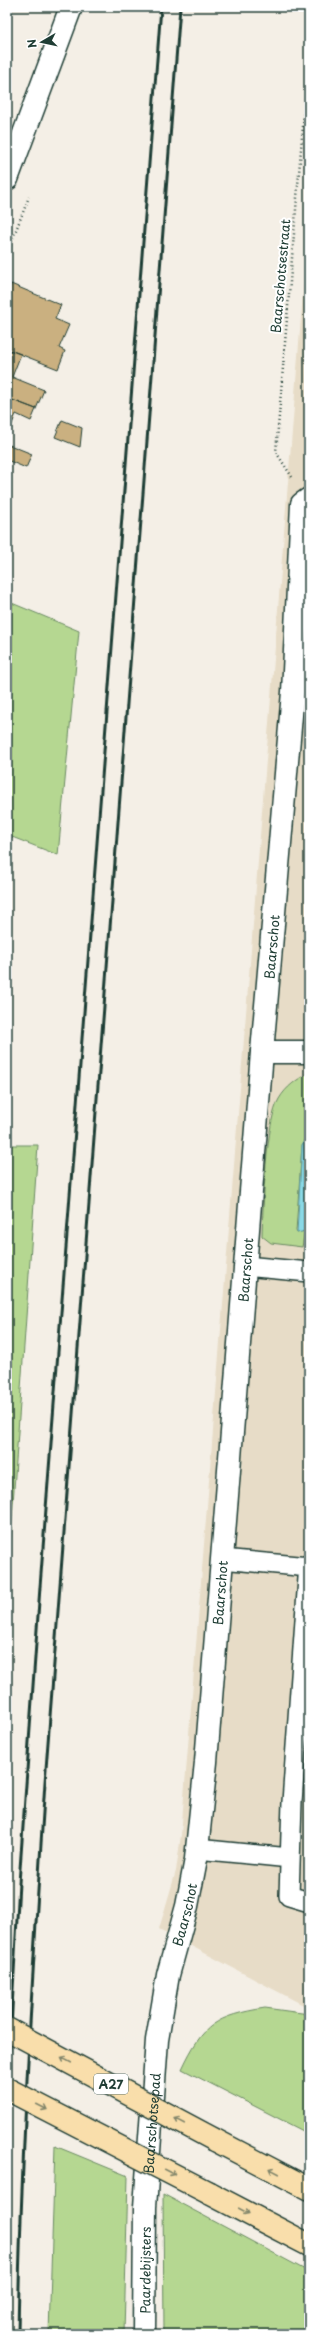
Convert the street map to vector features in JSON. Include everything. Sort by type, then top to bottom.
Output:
[{"type":"highway","name":"A27","points":[[7,2029],[309,2189]]},
{"type":"highway","points":[[7,2089],[309,2245]]},
{"type":"street","points":[[7,179],[71,7]]},
{"type":"street","name":"Baarschot","points":[[157,2040],[168,1975],[187,1906],[197,1849],[206,1762],[262,1052],[293,692],[302,504],[309,499]]},
{"type":"street","points":[[262,1052],[309,1052]]},
{"type":"street","name":"Baarschotsepad","points":[[145,2207],[157,2040]]},
{"type":"street","name":"Paardebijsters","points":[[144,2334],[145,2207]]},
{"type":"lane","points":[[245,1266],[309,1272]]},
{"type":"lane","points":[[222,1560],[309,1567]]},
{"type":"lane","points":[[309,1564],[302,1754],[290,1858],[289,1896],[309,1902]]},
{"type":"lane","points":[[197,1849],[290,1858]]},
{"type":"path","name":"Baarschotsestraat","points":[[298,480],[293,477],[276,452],[309,52]]},
{"type":"shaded area","points":[[309,217],[309,2008],[159,1929],[176,1871],[181,1835]]},
{"type":"green space","points":[[7,601],[79,631],[58,855],[7,835]]},
{"type":"green space","points":[[309,1073],[309,1131],[302,1145],[296,1231],[297,1233],[305,1231],[302,1247],[271,1243],[262,1236],[266,1164],[271,1125],[279,1099],[292,1084]]},
{"type":"green space","points":[[7,1145],[38,1145],[7,1590]]},
{"type":"green space","points":[[265,2008],[309,2014],[309,2134],[182,2069],[197,2042],[213,2025],[234,2015]]},
{"type":"green space","points":[[55,2146],[128,2176],[124,2334],[49,2334]]},
{"type":"green space","points":[[163,2194],[309,2272],[309,2334],[164,2334]]},
{"type":"water","points":[[309,1131],[309,1189],[305,1231],[297,1233],[302,1145]]},
{"type":"building","points":[[11,284],[61,305],[55,319],[69,325],[59,348],[65,351],[58,369],[7,349],[7,293]]},
{"type":"building","points":[[7,349],[21,354],[12,377],[44,390],[36,409],[7,398]]},
{"type":"building","points":[[7,398],[36,409],[31,421],[16,414],[8,434]]},
{"type":"building","points":[[62,420],[82,428],[80,447],[55,437]]},
{"type":"building","points":[[7,444],[32,454],[26,468],[7,460]]},
{"type":"railway","points":[[7,2097],[19,1883],[40,1587],[161,7]]},
{"type":"railway","points":[[18,2334],[25,2127],[45,1782],[180,7]]}]
